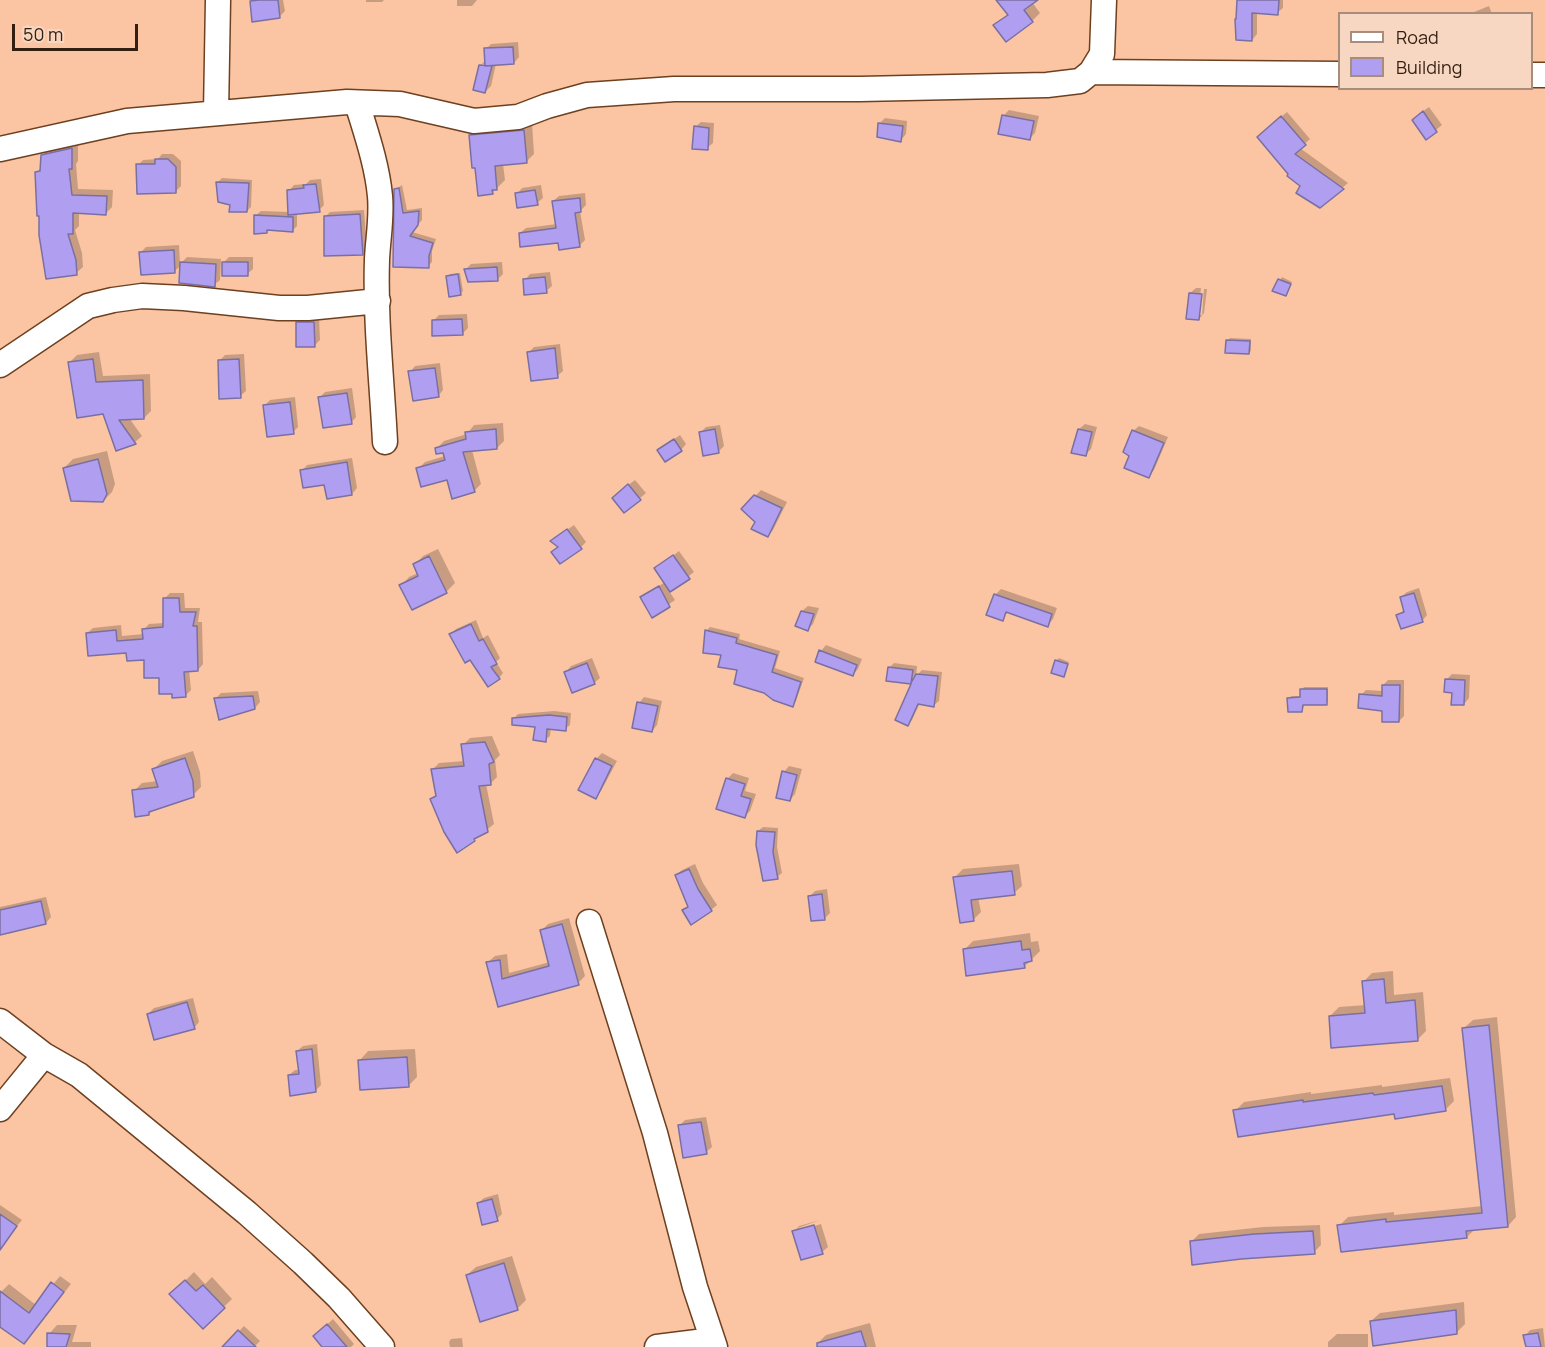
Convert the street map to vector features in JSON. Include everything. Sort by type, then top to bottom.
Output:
[{"type":"street","points":[[216,113],[218,0]]},
{"type":"street","points":[[0,149],[127,121],[357,102],[400,104],[474,122],[518,117],[586,95],[674,89],[860,89],[1047,85],[1080,81],[1091,72],[1101,54],[1104,0]]},
{"type":"street","points":[[1091,72],[1338,74]]},
{"type":"street","points":[[357,102],[380,194],[381,221],[377,258],[385,442]]},
{"type":"street","points":[[0,364],[88,306],[113,300],[142,296],[184,298],[279,308],[308,308],[378,301]]},
{"type":"street","points":[[589,922],[655,1134],[694,1287],[713,1347]]},
{"type":"street","points":[[0,1021],[44,1054],[79,1076],[247,1213],[332,1291],[382,1347]]},
{"type":"street","points":[[0,1109],[44,1054]]},
{"type":"street","points":[[657,1347],[697,1342],[713,1347]]},
{"type":"building","points":[[278,0],[280,18],[252,22],[250,1]]},
{"type":"building","points":[[996,0],[1038,0],[1024,10],[1033,22],[1006,42],[993,25],[1008,15]]},
{"type":"building","points":[[1237,0],[1279,0],[1278,15],[1252,13],[1252,41],[1236,40]]},
{"type":"building","points":[[513,47],[514,64],[485,66],[484,48]]},
{"type":"building","points":[[479,65],[492,66],[485,93],[473,90]]},
{"type":"building","points":[[1423,111],[1437,132],[1426,140],[1412,120]]},
{"type":"building","points":[[1002,115],[1034,121],[1030,140],[998,134]]},
{"type":"building","points":[[1281,116],[1306,145],[1295,154],[1344,189],[1320,208],[1296,193],[1300,186],[1287,176],[1288,174],[1257,137]]},
{"type":"building","points":[[878,123],[903,126],[901,142],[877,137]]},
{"type":"building","points":[[694,126],[709,128],[708,150],[692,149]]},
{"type":"building","points":[[524,130],[527,163],[495,166],[497,190],[492,190],[493,194],[478,196],[475,168],[472,168],[469,135]]},
{"type":"building","points":[[72,148],[72,169],[69,169],[72,195],[107,196],[106,215],[73,213],[73,234],[68,234],[76,260],[77,275],[46,279],[39,235],[39,216],[37,216],[35,172],[40,171],[41,155]]},
{"type":"building","points":[[155,159],[168,159],[176,167],[176,193],[137,194],[136,164],[155,164]]},
{"type":"building","points":[[216,182],[249,183],[247,212],[229,212],[230,205],[218,202]]},
{"type":"building","points":[[316,184],[320,212],[288,215],[287,190]]},
{"type":"building","points":[[399,188],[403,213],[419,211],[418,225],[410,236],[433,243],[429,256],[429,268],[393,267],[394,189]]},
{"type":"building","points":[[535,190],[538,205],[517,208],[515,193]]},
{"type":"building","points":[[580,198],[581,212],[575,213],[580,247],[559,250],[558,243],[520,247],[519,233],[556,228],[552,201]]},
{"type":"building","points":[[360,214],[363,255],[324,256],[324,216]]},
{"type":"building","points":[[254,215],[293,217],[293,232],[267,230],[267,233],[254,234]]},
{"type":"building","points":[[174,250],[175,273],[141,275],[139,252]]},
{"type":"building","points":[[180,262],[216,264],[215,287],[179,283]]},
{"type":"building","points":[[222,262],[248,262],[248,276],[222,276]]},
{"type":"building","points":[[497,267],[498,281],[468,282],[464,269]]},
{"type":"building","points":[[458,274],[461,295],[449,297],[446,276]]},
{"type":"building","points":[[545,277],[547,293],[524,295],[523,279]]},
{"type":"building","points":[[1278,279],[1291,284],[1286,296],[1272,291]]},
{"type":"building","points":[[1189,293],[1202,294],[1199,320],[1186,319]]},
{"type":"building","points":[[462,319],[463,335],[432,336],[432,320]]},
{"type":"building","points":[[296,322],[314,322],[315,347],[296,347]]},
{"type":"building","points":[[1226,340],[1250,341],[1249,354],[1225,353]]},
{"type":"building","points":[[555,348],[558,378],[531,381],[527,352]]},
{"type":"building","points":[[93,359],[96,382],[143,380],[144,419],[119,420],[136,444],[116,451],[103,414],[77,418],[68,362]]},
{"type":"building","points":[[239,359],[241,398],[219,399],[218,360]]},
{"type":"building","points":[[435,368],[439,397],[413,401],[408,371]]},
{"type":"building","points":[[347,393],[352,424],[323,428],[318,397]]},
{"type":"building","points":[[290,402],[294,434],[267,437],[263,405]]},
{"type":"building","points":[[496,429],[497,449],[463,452],[475,492],[452,499],[447,480],[421,487],[416,468],[445,460],[443,453],[436,454],[435,448],[466,439],[465,432]]},
{"type":"building","points":[[715,429],[719,453],[703,456],[699,432]]},
{"type":"building","points":[[1078,429],[1092,432],[1086,456],[1071,453]]},
{"type":"building","points":[[1132,430],[1164,443],[1149,478],[1124,468],[1129,456],[1123,452]]},
{"type":"building","points":[[674,439],[682,451],[665,462],[657,450]]},
{"type":"building","points":[[98,459],[107,494],[103,502],[71,501],[63,468]]},
{"type":"building","points":[[347,462],[352,495],[327,499],[324,485],[303,488],[300,470]]},
{"type":"building","points":[[628,484],[641,500],[624,513],[612,498]]},
{"type":"building","points":[[754,495],[782,508],[768,537],[751,529],[755,522],[741,509]]},
{"type":"building","points":[[567,529],[582,549],[560,564],[551,552],[558,547],[550,541]]},
{"type":"building","points":[[673,555],[690,579],[670,592],[654,568]]},
{"type":"building","points":[[429,556],[447,593],[412,610],[399,585],[418,576],[413,564]]},
{"type":"building","points":[[659,586],[670,607],[652,618],[640,597]]},
{"type":"building","points":[[1414,593],[1423,622],[1401,629],[1396,615],[1404,612],[1400,597]]},
{"type":"building","points":[[994,594],[1052,614],[1048,627],[1006,612],[1003,621],[986,615]]},
{"type":"building","points":[[163,598],[179,598],[180,612],[196,612],[193,626],[197,626],[198,671],[184,672],[186,697],[172,698],[172,694],[159,694],[159,678],[144,678],[144,660],[127,661],[126,653],[88,656],[86,633],[116,630],[117,641],[143,639],[142,629],[163,627]]},
{"type":"building","points":[[801,611],[814,614],[808,631],[795,626]]},
{"type":"building","points":[[471,624],[479,641],[483,639],[497,664],[491,667],[500,679],[488,687],[470,660],[465,663],[449,634]]},
{"type":"building","points":[[705,630],[737,638],[736,643],[777,655],[772,672],[801,682],[793,707],[773,700],[764,693],[734,684],[737,670],[718,667],[721,655],[703,653]]},
{"type":"building","points":[[819,650],[857,665],[853,676],[815,662]]},
{"type":"building","points":[[1055,660],[1068,664],[1064,677],[1051,673]]},
{"type":"building","points":[[587,663],[595,684],[572,693],[564,672]]},
{"type":"building","points":[[888,667],[913,670],[911,683],[916,674],[938,676],[934,707],[918,704],[908,726],[895,720],[911,684],[886,681]]},
{"type":"building","points":[[1445,679],[1465,680],[1464,705],[1451,705],[1452,693],[1444,692]]},
{"type":"building","points":[[1382,685],[1400,685],[1399,722],[1382,722],[1382,711],[1358,708],[1359,694],[1382,696]]},
{"type":"building","points":[[1300,689],[1327,689],[1327,705],[1303,705],[1302,712],[1288,712],[1287,698],[1300,697]]},
{"type":"building","points":[[253,696],[255,709],[219,720],[214,698]]},
{"type":"building","points":[[637,702],[658,706],[652,732],[632,728]]},
{"type":"building","points":[[549,715],[567,717],[566,731],[547,729],[546,742],[533,740],[535,727],[512,725],[512,718]]},
{"type":"building","points":[[485,742],[494,762],[489,764],[491,785],[479,786],[488,832],[474,839],[475,841],[457,853],[444,832],[430,799],[436,796],[431,769],[464,766],[461,744]]},
{"type":"building","points":[[185,758],[193,781],[194,797],[149,812],[149,815],[135,817],[132,790],[158,787],[152,769]]},
{"type":"building","points":[[595,758],[612,766],[596,799],[578,790]]},
{"type":"building","points":[[782,771],[797,775],[790,801],[776,798]]},
{"type":"building","points":[[726,778],[745,784],[741,796],[751,799],[745,818],[716,809]]},
{"type":"building","points":[[757,831],[775,832],[773,852],[778,879],[763,881],[756,845]]},
{"type":"building","points":[[689,869],[712,911],[691,925],[682,910],[688,907],[675,875]]},
{"type":"building","points":[[1012,871],[1015,895],[971,900],[974,921],[960,923],[953,877]]},
{"type":"building","points":[[822,894],[825,920],[811,921],[808,896]]},
{"type":"building","points":[[41,901],[46,924],[0,935],[0,910]]},
{"type":"building","points":[[562,924],[579,985],[498,1007],[486,962],[500,960],[502,979],[549,966],[540,930]]},
{"type":"building","points":[[1021,941],[1022,950],[1030,949],[1032,961],[1024,963],[1025,968],[966,976],[963,949]]},
{"type":"building","points":[[1384,979],[1386,1003],[1415,1000],[1418,1041],[1331,1048],[1329,1016],[1365,1013],[1362,981]]},
{"type":"building","points":[[187,1002],[195,1029],[154,1040],[147,1014]]},
{"type":"building","points":[[1489,1025],[1508,1227],[1466,1231],[1467,1238],[1341,1252],[1337,1225],[1386,1219],[1386,1222],[1482,1213],[1462,1028]]},
{"type":"building","points":[[312,1049],[316,1092],[290,1096],[288,1075],[299,1074],[296,1051]]},
{"type":"building","points":[[407,1057],[409,1087],[360,1090],[358,1060]]},
{"type":"building","points":[[1442,1086],[1446,1111],[1395,1119],[1394,1114],[1238,1137],[1233,1110],[1303,1100],[1303,1102],[1373,1093],[1374,1095]]},
{"type":"building","points":[[701,1122],[707,1154],[683,1158],[678,1125]]},
{"type":"building","points":[[492,1199],[498,1221],[482,1225],[477,1203]]},
{"type":"building","points":[[0,1214],[17,1226],[0,1250]]},
{"type":"building","points":[[814,1225],[823,1254],[801,1260],[792,1231]]},
{"type":"building","points":[[1313,1231],[1315,1254],[1192,1265],[1190,1241]]},
{"type":"building","points":[[504,1263],[518,1310],[480,1322],[466,1275]]},
{"type":"building","points":[[185,1280],[196,1291],[203,1285],[225,1308],[203,1329],[169,1294]]},
{"type":"building","points":[[51,1282],[64,1292],[24,1344],[0,1327],[0,1291],[29,1313]]},
{"type":"building","points":[[1456,1310],[1457,1334],[1373,1346],[1370,1321]]},
{"type":"building","points":[[327,1324],[347,1347],[322,1347],[313,1336]]},
{"type":"building","points":[[238,1330],[256,1347],[222,1347]]},
{"type":"building","points":[[861,1331],[866,1347],[817,1347],[817,1343]]},
{"type":"building","points":[[47,1333],[70,1334],[66,1347],[47,1347]]},
{"type":"building","points":[[1538,1333],[1541,1347],[1526,1347],[1523,1335]]}]
